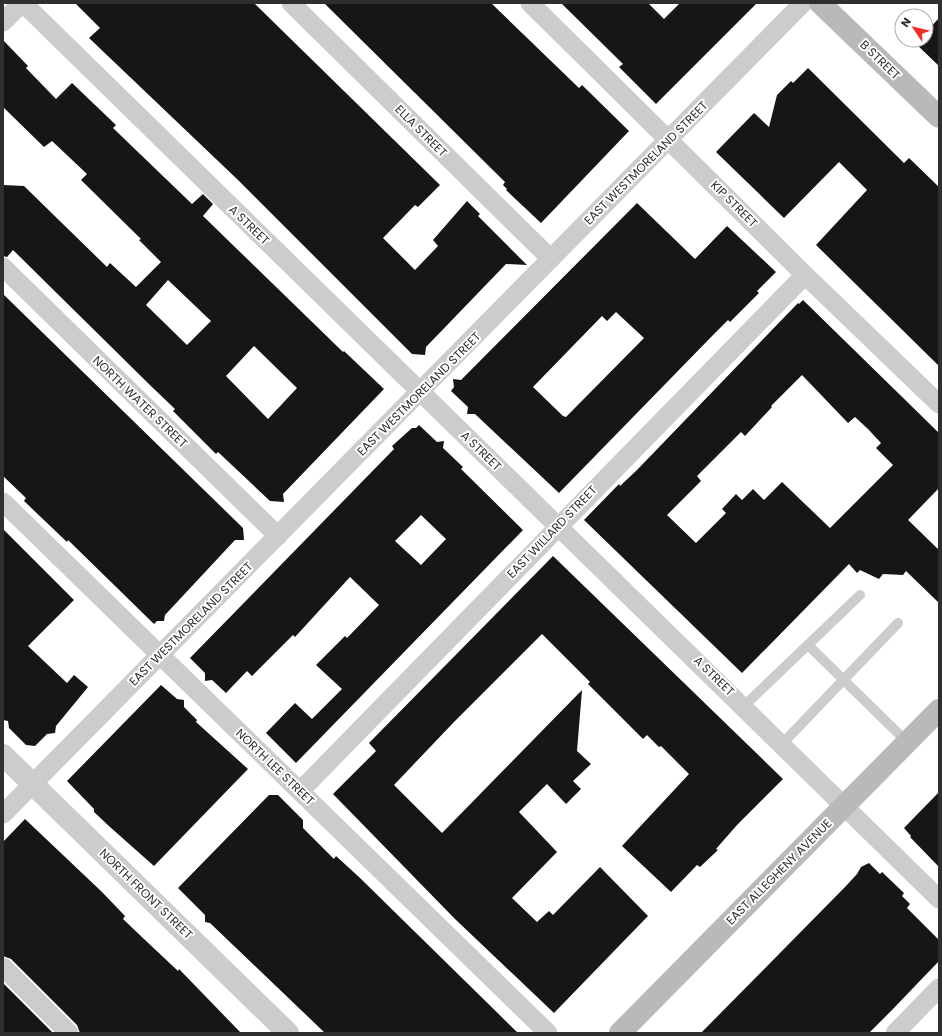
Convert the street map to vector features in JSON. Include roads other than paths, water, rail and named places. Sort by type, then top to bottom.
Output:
[{"type":"main road","name":"B STREET","points":[[820,3],[939,117]]},
{"type":"main road","name":"EAST ALLEGHENY AVENUE","points":[[620,1033],[939,710]]},
{"type":"street","points":[[3,22],[23,3]]},
{"type":"street","name":"A STREET","points":[[23,3],[420,392],[559,525],[939,899]]},
{"type":"street","name":"ELLA STREET","points":[[291,3],[551,259]]},
{"type":"street","name":"KIP STREET","points":[[530,3],[805,275],[939,404]]},
{"type":"street","name":"EAST WESTMORELAND STREET","points":[[3,814],[804,3]]},
{"type":"street","name":"NORTH WATER STREET","points":[[3,267],[278,536]]},
{"type":"street","name":"EAST WILLARD STREET","points":[[300,791],[805,275]]},
{"type":"street","name":"NORTH LEE STREET","points":[[3,502],[159,656],[548,1033]]},
{"type":"street","name":"NORTH FRONT STREET","points":[[3,755],[288,1033]]},
{"type":"street","points":[[3,968],[69,1033]]},
{"type":"street","points":[[895,1033],[939,988]]},
{"type":"lane","points":[[744,706],[860,595]]},
{"type":"lane","points":[[782,744],[898,622]]},
{"type":"lane","points":[[808,645],[907,742]]}]
